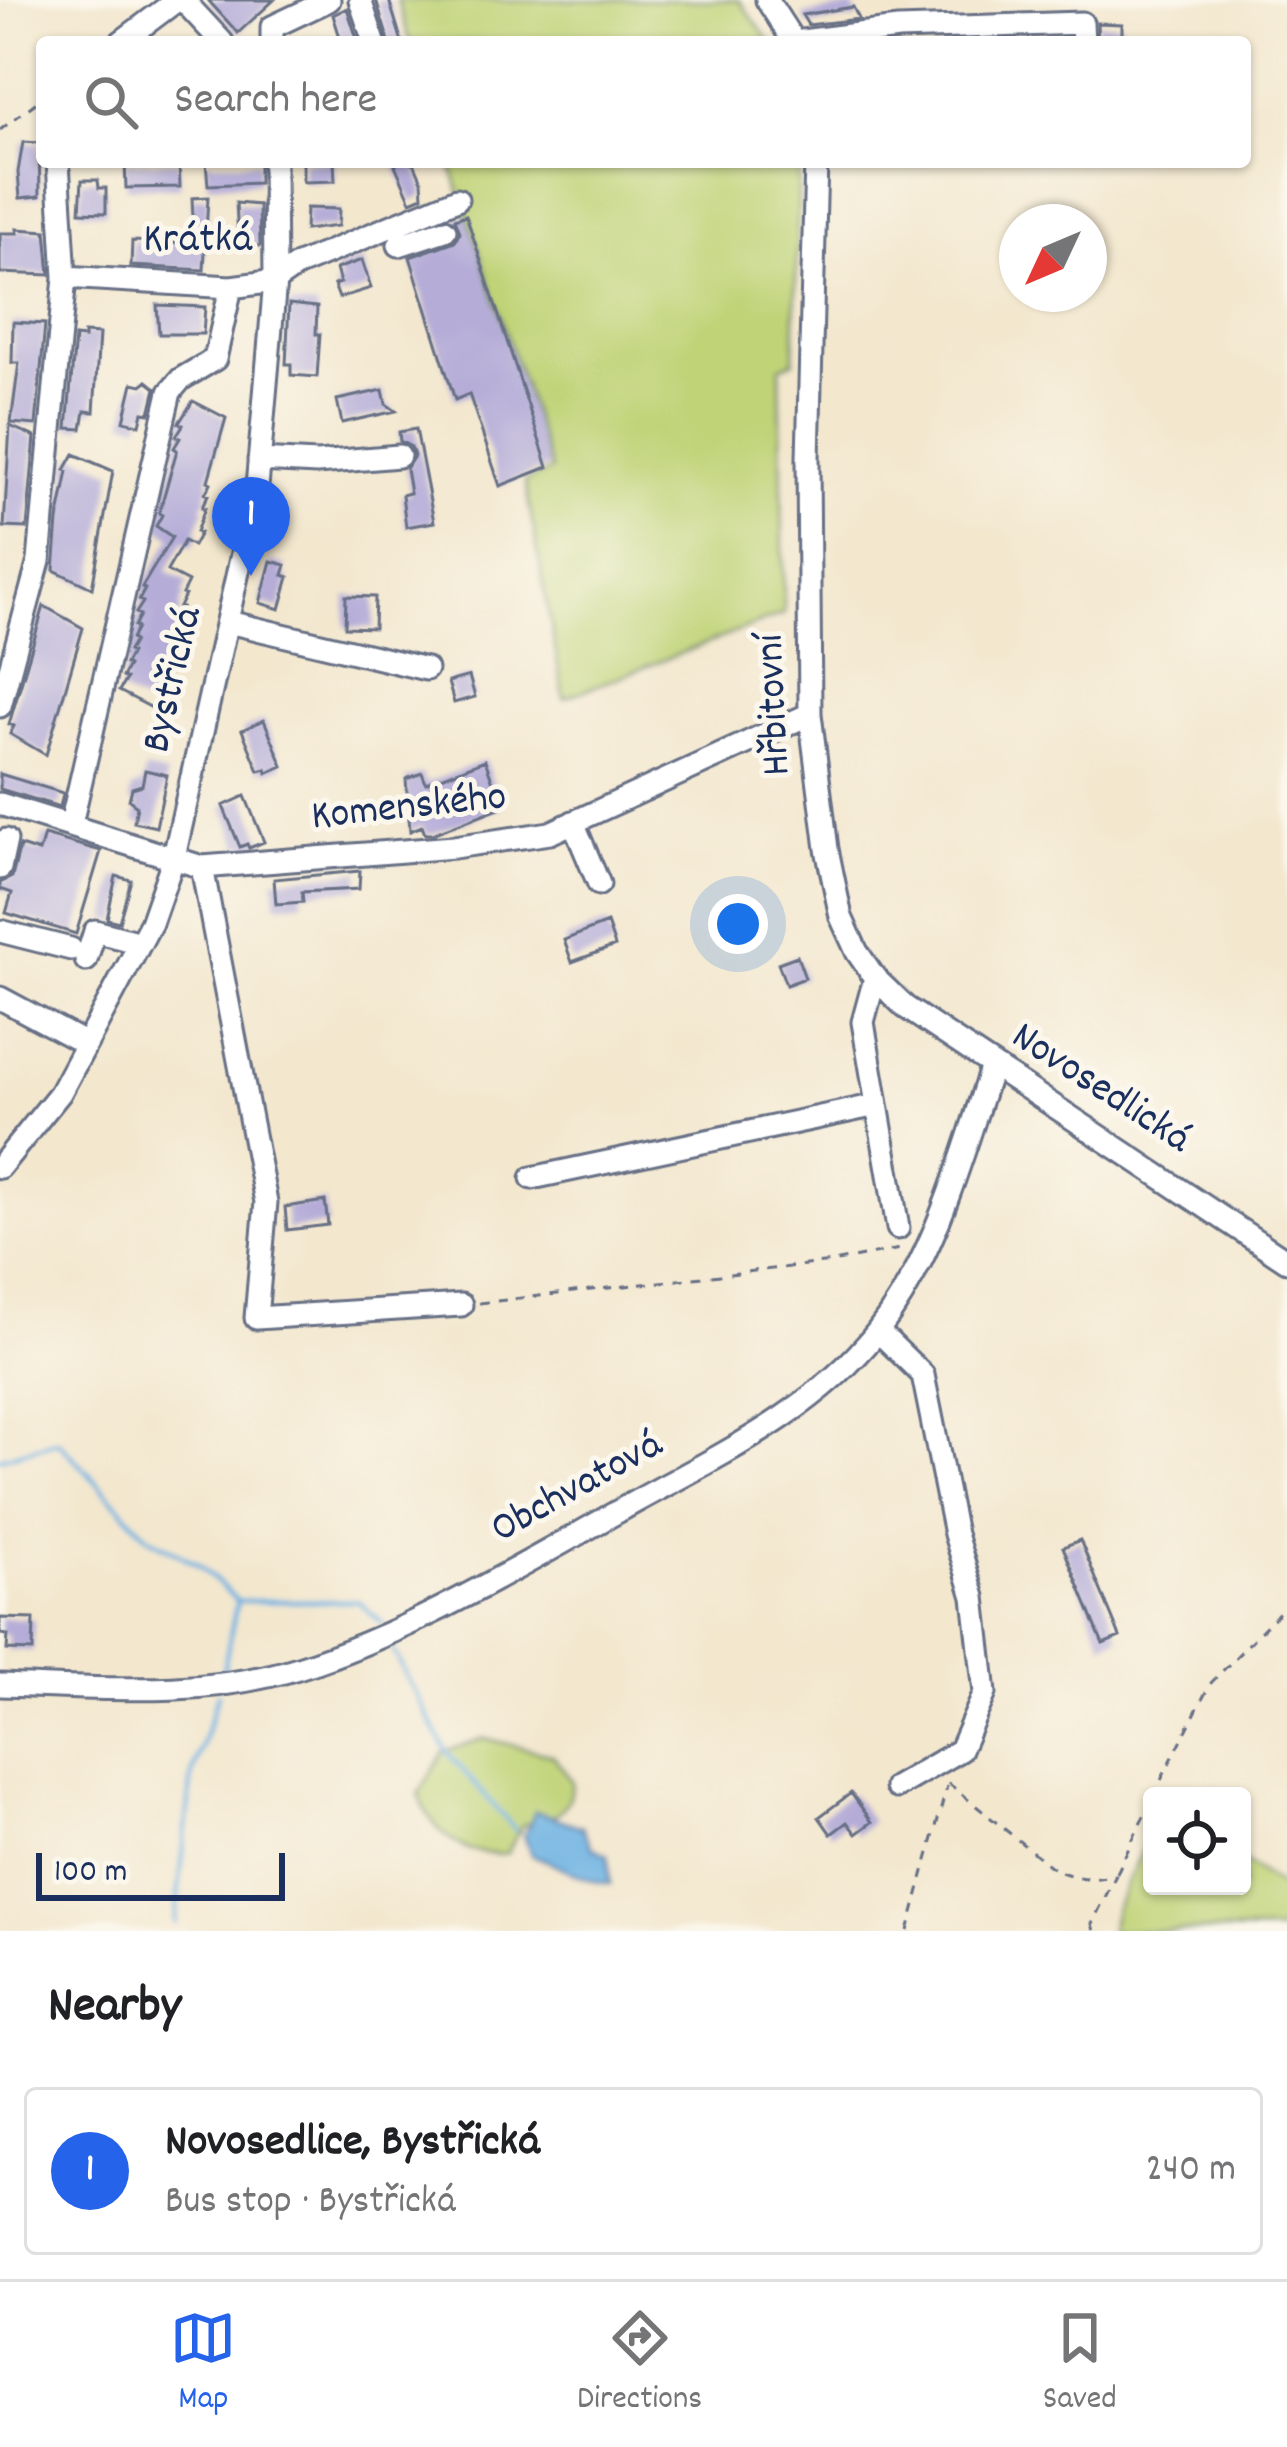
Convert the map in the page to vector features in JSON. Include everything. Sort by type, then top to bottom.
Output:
[{"type":"street","points":[[129,36],[180,0],[216,36]]},
{"type":"street","points":[[272,36],[272,27],[329,0]]},
{"type":"street","points":[[360,0],[372,36]]},
{"type":"street","points":[[766,0],[790,36]]},
{"type":"street","points":[[842,36],[898,29],[1082,23],[1083,36]]},
{"type":"street","points":[[0,706],[39,561],[65,277],[58,168]]},
{"type":"street","name":"Bystřická","points":[[0,1167],[60,1093],[140,944],[173,857],[228,622],[259,460],[275,281],[274,168]]},
{"type":"street","name":"Hřbitovní","points":[[816,168],[808,458],[810,714],[833,890],[856,952],[874,978]]},
{"type":"street","name":"Krátká","points":[[65,277],[231,287],[275,281],[298,266],[457,199]]},
{"type":"street","points":[[399,245],[445,230]]},
{"type":"street","points":[[71,824],[170,392],[181,379],[215,359],[231,287]]},
{"type":"street","points":[[259,460],[317,463],[399,456]]},
{"type":"street","points":[[228,622],[426,669]]},
{"type":"street","name":"Komenského","points":[[0,804],[202,867],[454,847],[550,833],[810,714]]},
{"type":"street","points":[[573,822],[599,884]]},
{"type":"street","points":[[0,868],[6,840]]},
{"type":"street","points":[[202,867],[266,1202],[256,1318],[461,1305]]},
{"type":"street","points":[[0,931],[78,954],[94,932],[140,944]]},
{"type":"street","points":[[874,978],[863,1022],[899,1238]]},
{"type":"street","name":"Novosedlická","points":[[874,978],[905,1007],[1287,1261]]},
{"type":"street","points":[[0,998],[86,1044]]},
{"type":"street","name":"Obchvatová","points":[[0,1684],[113,1689],[213,1686],[297,1668],[395,1629],[492,1582],[753,1436],[843,1371],[878,1331],[913,1277],[933,1236],[992,1066]]},
{"type":"street","points":[[532,1178],[877,1105]]},
{"type":"street","points":[[878,1331],[923,1375],[955,1534],[974,1598],[986,1693],[960,1750],[896,1787]]},
{"type":"path","points":[[0,130],[36,103]]},
{"type":"path","points":[[461,1305],[832,1262],[899,1238]]},
{"type":"path","points":[[1158,1787],[1210,1684],[1287,1604]]},
{"type":"path","points":[[908,1931],[948,1783],[1051,1867],[1070,1876],[1098,1880],[1116,1875]]},
{"type":"path","points":[[1084,1931],[1092,1924],[1143,1819]]},
{"type":"path","points":[[1092,1924],[1094,1931]]},
{"type":"green space","points":[[397,0],[739,0],[766,36],[408,36]]},
{"type":"green space","points":[[452,168],[799,168],[794,361],[780,367],[784,614],[564,698],[525,482],[551,470]]},
{"type":"green space","points":[[484,1738],[553,1755],[573,1783],[563,1808],[550,1818],[523,1824],[507,1853],[477,1852],[451,1840],[431,1820],[419,1793],[444,1752]]},
{"type":"green space","points":[[1143,1849],[1143,1895],[1251,1895],[1251,1866],[1287,1891],[1287,1931],[1110,1931],[1115,1908]]},
{"type":"water","points":[[535,1811],[582,1827],[592,1847],[608,1855],[610,1884],[531,1855],[524,1835]]},
{"type":"building","points":[[208,0],[274,0],[238,33]]},
{"type":"building","points":[[376,0],[389,0],[400,36],[387,36]]},
{"type":"building","points":[[853,7],[859,19],[808,25],[802,15]]},
{"type":"building","points":[[347,8],[356,36],[340,36],[333,15]]},
{"type":"building","points":[[1097,23],[1122,24],[1122,36],[1098,36]]},
{"type":"building","points":[[23,142],[36,143],[40,196],[20,198]]},
{"type":"building","points":[[125,168],[179,168],[180,187],[126,188]]},
{"type":"building","points":[[207,168],[259,168],[259,183],[208,185]]},
{"type":"building","points":[[303,168],[334,168],[335,181],[303,182]]},
{"type":"building","points":[[396,168],[416,168],[423,196],[411,201]]},
{"type":"building","points":[[82,180],[98,180],[99,188],[106,188],[106,213],[80,212]]},
{"type":"building","points":[[208,197],[204,270],[131,266],[132,241],[183,243],[183,238],[194,238],[192,198]]},
{"type":"building","points":[[236,203],[259,205],[260,246],[251,246],[250,236],[238,237]]},
{"type":"building","points":[[306,208],[339,209],[338,226],[305,230]]},
{"type":"building","points":[[466,215],[548,467],[500,486],[469,394],[455,400],[410,257],[455,241],[460,232],[455,219]]},
{"type":"building","points":[[17,229],[46,231],[50,275],[0,273],[0,233],[18,233]]},
{"type":"building","points":[[362,260],[371,288],[339,298],[334,285],[340,283],[336,269]]},
{"type":"building","points":[[289,304],[317,307],[317,377],[291,375],[291,364],[286,364]]},
{"type":"building","points":[[157,305],[205,307],[203,334],[159,334]]},
{"type":"building","points":[[13,322],[45,324],[36,425],[11,423],[19,363],[12,363]]},
{"type":"building","points":[[84,333],[99,334],[94,412],[85,411],[82,429],[67,428],[75,337],[84,338]]},
{"type":"building","points":[[147,381],[156,388],[150,413],[143,412],[140,425],[124,421],[133,383]]},
{"type":"building","points":[[383,390],[386,404],[396,411],[342,423],[337,400]]},
{"type":"building","points":[[193,401],[226,418],[196,532],[200,533],[193,546],[184,541],[167,571],[188,582],[156,710],[119,691],[126,679],[122,677],[140,615],[136,613],[143,602],[139,600],[142,587],[172,537],[156,526],[180,438],[176,436],[183,425],[179,423]]},
{"type":"building","points":[[10,426],[35,437],[27,528],[4,527]]},
{"type":"building","points":[[416,429],[434,522],[406,527],[402,495],[410,493],[406,469],[414,456],[411,447],[400,441],[399,432]]},
{"type":"building","points":[[74,454],[113,471],[92,588],[54,570],[65,470]]},
{"type":"building","points":[[271,561],[286,565],[283,575],[289,577],[280,609],[260,603]]},
{"type":"building","points":[[346,596],[375,597],[374,628],[345,627]]},
{"type":"building","points":[[44,606],[83,628],[46,755],[10,734],[14,726],[9,724]]},
{"type":"building","points":[[469,676],[475,697],[454,703],[448,682]]},
{"type":"building","points":[[264,720],[283,766],[267,773],[266,769],[259,771],[242,730]]},
{"type":"building","points":[[485,760],[502,807],[432,834],[425,834],[422,826],[410,831],[406,779],[422,773],[426,783]]},
{"type":"building","points":[[145,770],[167,775],[156,827],[134,822],[137,806],[129,800],[132,788],[142,785]]},
{"type":"building","points":[[0,774],[63,793],[60,807],[0,789]]},
{"type":"building","points":[[245,796],[264,842],[249,848],[247,844],[240,847],[223,806]]},
{"type":"building","points":[[44,835],[101,851],[76,934],[6,913],[12,893],[0,889],[0,883],[12,877],[20,846],[39,852]]},
{"type":"building","points":[[360,871],[359,889],[302,892],[303,902],[276,904],[274,879]]},
{"type":"building","points":[[116,876],[131,880],[119,922],[107,919]]},
{"type":"building","points":[[607,923],[615,946],[572,962],[564,940]]},
{"type":"building","points":[[797,956],[805,978],[786,985],[778,963]]},
{"type":"building","points":[[325,1201],[328,1225],[287,1230],[285,1207]]},
{"type":"building","points":[[1080,1540],[1120,1637],[1103,1644],[1063,1547]]},
{"type":"building","points":[[0,1618],[34,1619],[33,1651],[7,1650],[8,1635],[0,1634]]},
{"type":"building","points":[[851,1793],[872,1822],[856,1834],[847,1822],[831,1834],[819,1817]]},
{"type":"waterway","points":[[0,1458],[58,1441],[148,1537],[199,1565],[237,1601],[358,1601],[382,1623]]},
{"type":"waterway","points":[[222,1677],[237,1601]]},
{"type":"waterway","points":[[392,1649],[447,1752],[515,1830]]},
{"type":"waterway","points":[[175,1923],[192,1775],[218,1694]]},
{"type":"place","name":"Novosedlice, Bystřická","points":[[251,576]]}]
